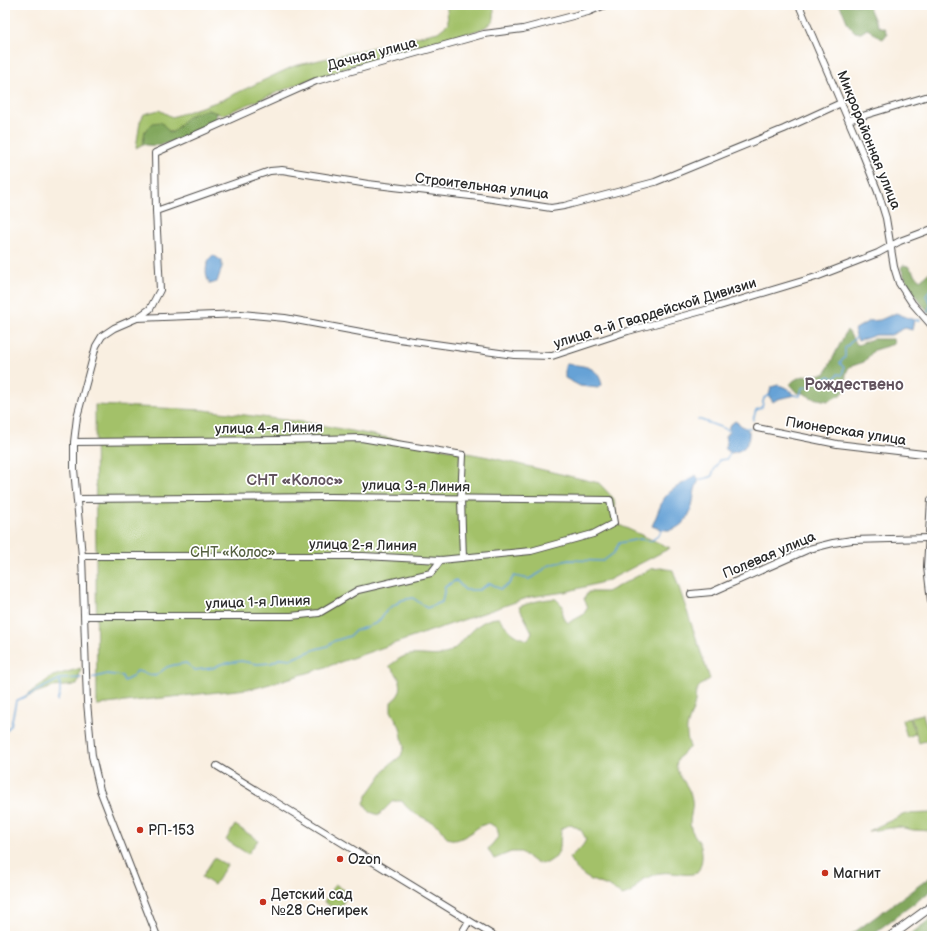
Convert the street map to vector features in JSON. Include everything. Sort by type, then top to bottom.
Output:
[{"type":"street","name":"Дачная улица","points":[[156,211],[155,153],[316,82],[484,34],[523,29],[588,12],[605,5]]},
{"type":"street","name":"Микрорайонная улица","points":[[799,5],[849,120],[878,192],[886,218],[894,267],[899,284],[912,303],[932,326]]},
{"type":"street","points":[[849,120],[932,95]]},
{"type":"street","name":"Строительная улица","points":[[156,211],[270,171],[282,170],[368,184],[479,197],[551,208],[564,206],[655,182],[784,129],[841,103]]},
{"type":"street","points":[[156,211],[160,290],[150,309],[137,318],[114,328],[102,336],[96,346],[77,417],[74,442],[74,469],[82,556],[87,702],[92,756],[100,790],[157,936]]},
{"type":"street","name":"улица 9-й Гвардейской Дивизии","points":[[137,318],[241,314],[285,318],[399,339],[514,355],[552,356],[628,331],[713,308],[816,277],[878,253],[932,229]]},
{"type":"street","name":"Пионерская улица","points":[[757,428],[838,444],[932,455]]},
{"type":"street","name":"улица 4-я Линия","points":[[74,442],[361,438],[463,455],[461,499]]},
{"type":"street","name":"улица 3-я Линия","points":[[77,499],[610,500]]},
{"type":"street","points":[[461,499],[463,558]]},
{"type":"street","name":"улица 2-я Линия","points":[[82,556],[363,556],[441,560],[531,551],[593,534],[614,523],[610,500]]},
{"type":"street","points":[[932,500],[931,521],[928,538],[928,568],[932,601]]},
{"type":"street","name":"Полевая улица","points":[[692,594],[712,592],[809,549],[833,543],[852,540],[928,538]]},
{"type":"street","name":"улица 1-я Линия","points":[[85,616],[291,616],[319,613],[358,590],[432,573],[441,560]]},
{"type":"street","points":[[217,766],[494,936]]},
{"type":"street","points":[[891,936],[932,906]]},
{"type":"street","points":[[460,936],[469,920]]},
{"type":"green space","points":[[444,5],[493,5],[494,19],[488,26],[479,30],[313,78],[222,115],[208,110],[185,120],[174,132],[145,131],[143,144],[136,148],[140,122],[144,114],[159,110],[172,117],[222,100],[294,66],[438,32],[448,24],[447,9]]},
{"type":"green space","points":[[839,5],[868,5],[877,26],[884,28],[887,34],[883,39],[867,29],[861,33],[855,32],[847,22]]},
{"type":"green space","points":[[208,110],[217,113],[215,122],[189,135],[160,145],[143,144],[145,131],[153,123],[161,122],[170,133],[189,116]]},
{"type":"green space","points":[[903,265],[908,266],[920,280],[932,270],[932,316],[910,288],[901,268]]},
{"type":"green space","points":[[847,330],[854,342],[858,345],[872,339],[893,339],[894,344],[874,350],[864,362],[849,367],[846,373],[845,390],[842,394],[828,401],[812,398],[803,393],[797,393],[790,385],[793,381],[801,377],[825,374]]},
{"type":"green space","name":"СНТ «Колос»","points":[[95,405],[204,410],[310,423],[488,457],[599,483],[614,499],[617,524],[670,548],[607,581],[565,592],[530,597],[314,671],[256,688],[97,705]]},
{"type":"green space","points":[[661,568],[673,570],[710,679],[703,683],[697,690],[695,704],[687,728],[687,736],[690,747],[677,761],[679,773],[690,792],[692,800],[690,825],[702,851],[702,859],[697,873],[657,874],[643,879],[631,893],[622,896],[608,886],[589,879],[576,868],[569,858],[581,847],[586,839],[581,830],[571,824],[561,829],[560,848],[556,857],[547,863],[536,863],[521,852],[511,852],[494,859],[488,849],[499,836],[497,828],[489,823],[480,826],[465,837],[456,840],[447,838],[439,827],[413,812],[405,806],[402,801],[393,801],[379,815],[370,812],[364,803],[368,794],[387,767],[401,756],[404,747],[400,727],[391,711],[391,702],[399,694],[400,684],[397,675],[389,666],[405,656],[443,655],[448,653],[477,626],[491,619],[499,618],[515,635],[528,640],[532,632],[519,607],[537,601],[556,599],[563,606],[562,616],[568,623],[583,615],[588,607],[584,599],[588,592],[607,592],[651,569]]},
{"type":"green space","points":[[81,668],[77,685],[52,687],[24,697],[53,676]]},
{"type":"green space","points":[[923,714],[930,739],[919,743],[911,717]]},
{"type":"green space","points":[[910,718],[915,734],[907,737],[902,720]]},
{"type":"green space","points":[[932,813],[932,831],[913,830],[899,827],[868,831],[905,814]]},
{"type":"green space","points":[[235,825],[258,840],[248,854],[226,840]]},
{"type":"green space","points":[[214,858],[227,865],[214,885],[202,877]]},
{"type":"green space","points":[[932,876],[932,890],[870,936],[849,936]]},
{"type":"green space","points":[[335,884],[349,893],[341,906],[332,907],[324,902]]},
{"type":"green space","points":[[932,918],[932,936],[908,936]]},
{"type":"water","points":[[213,255],[222,261],[222,267],[217,282],[210,284],[206,269],[208,261]]},
{"type":"water","points":[[896,313],[914,320],[912,330],[905,328],[891,335],[876,335],[858,341],[854,330],[869,321],[880,320]]},
{"type":"water","points":[[567,364],[584,366],[593,370],[600,378],[602,385],[598,388],[580,386],[565,378],[565,366]]},
{"type":"water","points":[[778,385],[787,388],[795,395],[778,399],[773,402],[769,396],[771,387]]},
{"type":"water","points":[[735,421],[749,431],[749,436],[743,449],[731,453],[725,449],[727,444],[725,436],[731,431],[728,427]]},
{"type":"water","points":[[696,475],[699,480],[695,490],[691,510],[680,526],[671,530],[663,530],[652,526],[666,496]]},
{"type":"waterway","points":[[927,313],[931,303],[926,296],[930,289],[932,293]]},
{"type":"waterway","points":[[914,320],[920,320]]},
{"type":"waterway","points":[[794,395],[800,396],[802,388],[810,386],[814,381],[818,382],[830,376],[834,379],[838,374],[842,375],[844,368],[840,363],[845,357],[845,348],[857,336]]},
{"type":"waterway","points":[[753,420],[756,410],[762,407],[764,398],[769,395]]},
{"type":"waterway","points":[[698,419],[731,431]]},
{"type":"waterway","points":[[745,428],[750,428]]},
{"type":"waterway","points":[[698,480],[711,477],[719,460],[727,459],[731,451]]},
{"type":"waterway","points":[[92,678],[107,674],[122,676],[124,681],[132,677],[137,671],[155,676],[167,667],[186,663],[195,670],[213,668],[221,664],[241,661],[257,664],[271,663],[281,658],[291,659],[328,646],[334,641],[350,636],[355,631],[377,623],[388,609],[402,600],[413,598],[427,608],[442,602],[445,587],[456,580],[465,590],[479,590],[490,583],[500,589],[508,585],[514,576],[529,579],[540,573],[547,566],[568,560],[603,561],[614,553],[619,543],[640,539],[651,541],[659,535],[662,529]]},
{"type":"waterway","points":[[5,732],[11,725],[16,701],[60,679],[81,678]]},
{"type":"waterway","points":[[57,701],[60,694],[60,680]]},
{"type":"place","name":"РП-153","points":[[140,830]]},
{"type":"place","name":"Ozon","points":[[340,859]]},
{"type":"place","name":"Магнит","points":[[825,873]]},
{"type":"place","name":"Детский сад №28 Снегирек","points":[[263,902]]},
{"type":"district","name":"Рождествено","points":[[854,385]]},
{"type":"district","name":"СНТ «Колос»","points":[[295,480]]}]
